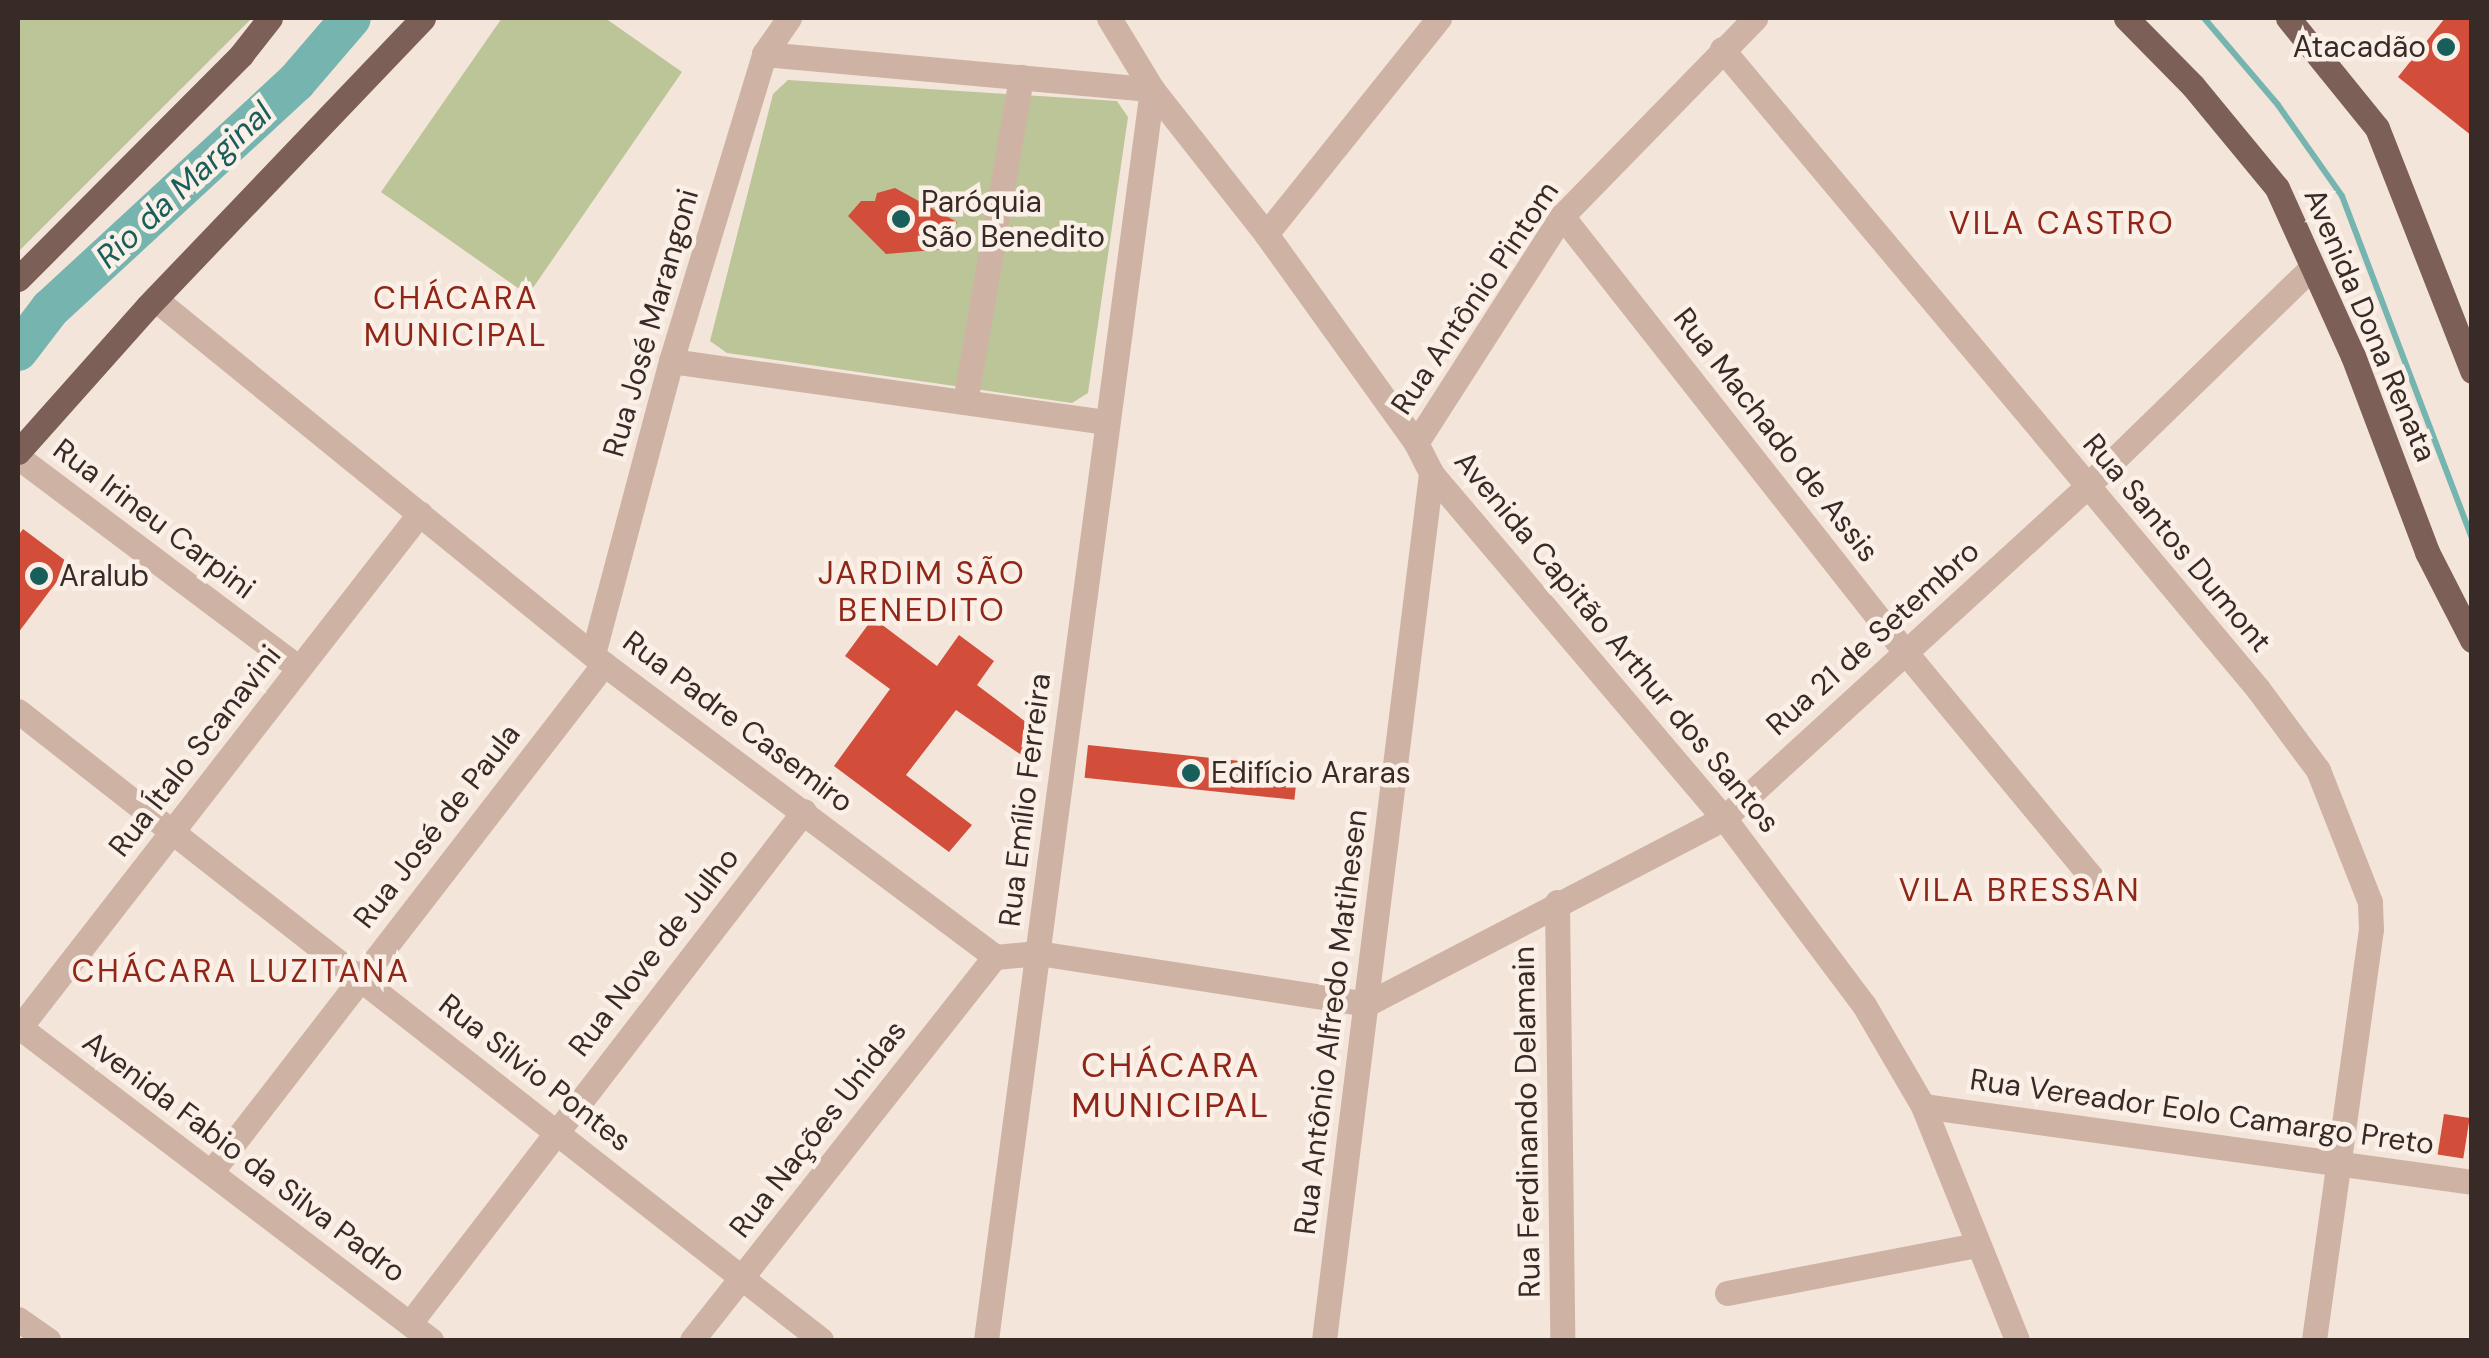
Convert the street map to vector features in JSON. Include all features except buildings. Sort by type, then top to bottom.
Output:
[{"type":"main road","points":[[18,279],[242,55],[270,18]]},
{"type":"main road","points":[[18,455],[154,300],[423,18]]},
{"type":"main road","name":"Avenida Dona Renata","points":[[2126,18],[2193,86],[2277,188],[2353,356],[2427,552],[2472,640]]},
{"type":"main road","points":[[2288,18],[2376,128],[2472,372]]},
{"type":"street","name":"Rua José Marangoni","points":[[598,659],[671,362],[764,54],[788,18]]},
{"type":"street","name":"Avenida Capitão Arthur dos Santos","points":[[1109,18],[1152,90],[1266,234],[1416,443],[1431,473],[1724,818],[1864,1005],[1923,1106],[2017,1340]]},
{"type":"street","points":[[1266,234],[1439,18]]},
{"type":"street","name":"Rua Antônio Pintom","points":[[1416,443],[1562,216],[1755,18]]},
{"type":"street","name":"Rua Santos Dumont","points":[[1722,49],[2258,689],[2318,770],[2370,902],[2372,929],[2314,1340]]},
{"type":"street","points":[[764,54],[1152,90]]},
{"type":"street","points":[[965,402],[1020,77]]},
{"type":"street","name":"Rua Emílio Ferreira","points":[[986,1340],[1152,90]]},
{"type":"street","name":"Rua Machado de Assis","points":[[1562,216],[1906,653],[2092,878]]},
{"type":"street","name":"Rua 21 de Setembro","points":[[1367,1004],[1724,818],[2087,486],[2312,268]]},
{"type":"street","name":"Rua Padre Casemiro","points":[[154,300],[598,659],[995,956]]},
{"type":"street","points":[[671,362],[1107,422]]},
{"type":"street","name":"Rua Irineu Carpini","points":[[18,455],[299,668]]},
{"type":"street","name":"Rua Antônio Alfredo Matihesen","points":[[1324,1340],[1431,473]]},
{"type":"street","name":"Rua Ítalo Scanavini","points":[[18,1027],[173,834],[420,513]]},
{"type":"street","name":"Rua José de Paula","points":[[212,1171],[598,659]]},
{"type":"street","name":"Rua Silvio Pontes","points":[[18,711],[821,1340]]},
{"type":"street","name":"Rua Nove de Julho","points":[[410,1324],[804,811]]},
{"type":"street","name":"Rua Ferdinando Delamain","points":[[1557,902],[1562,1340]]},
{"type":"street","points":[[995,956],[1038,953],[1367,1004]]},
{"type":"street","name":"Rua Nações Unidas","points":[[692,1340],[995,956]]},
{"type":"street","name":"Avenida Fabio da Silva Padro","points":[[18,1027],[431,1340]]},
{"type":"street","name":"Rua Vereador Eolo Camargo Preto","points":[[1923,1106],[2472,1182]]},
{"type":"street","points":[[1727,1293],[1976,1245]]},
{"type":"street","points":[[18,1319],[48,1340]]},
{"type":"green space","points":[[18,18],[252,18],[18,252]]},
{"type":"green space","points":[[502,18],[605,18],[682,72],[528,295],[381,192]]},
{"type":"green space","points":[[788,80],[1117,101],[1128,117],[1088,393],[1072,403],[727,353],[710,341],[773,94]]},
{"type":"waterway","name":"Rio da Marginal","points":[[18,351],[50,309],[296,82],[351,18]]},
{"type":"waterway","points":[[2204,18],[2278,105],[2342,196],[2472,539]]},
{"type":"place","name":"Atacadão","points":[[2446,47]]},
{"type":"place","name":"Paróquia São Benedito","points":[[901,219]]},
{"type":"place","name":"Aralub","points":[[39,576]]},
{"type":"place","name":"Edifício Araras","points":[[1191,773]]},
{"type":"district","name":"VILA CASTRO","points":[[2062,223]]},
{"type":"district","name":"CHÁCARA MUNICIPAL","points":[[456,318]]},
{"type":"district","name":"JARDIM SÃO BENEDITO","points":[[922,592]]},
{"type":"district","name":"VILA BRESSAN","points":[[2020,890]]},
{"type":"district","name":"CHÁCARA LUZITANA","points":[[241,971]]},
{"type":"district","name":"CHÁCARA MUNICIPAL","points":[[1171,1085]]}]
